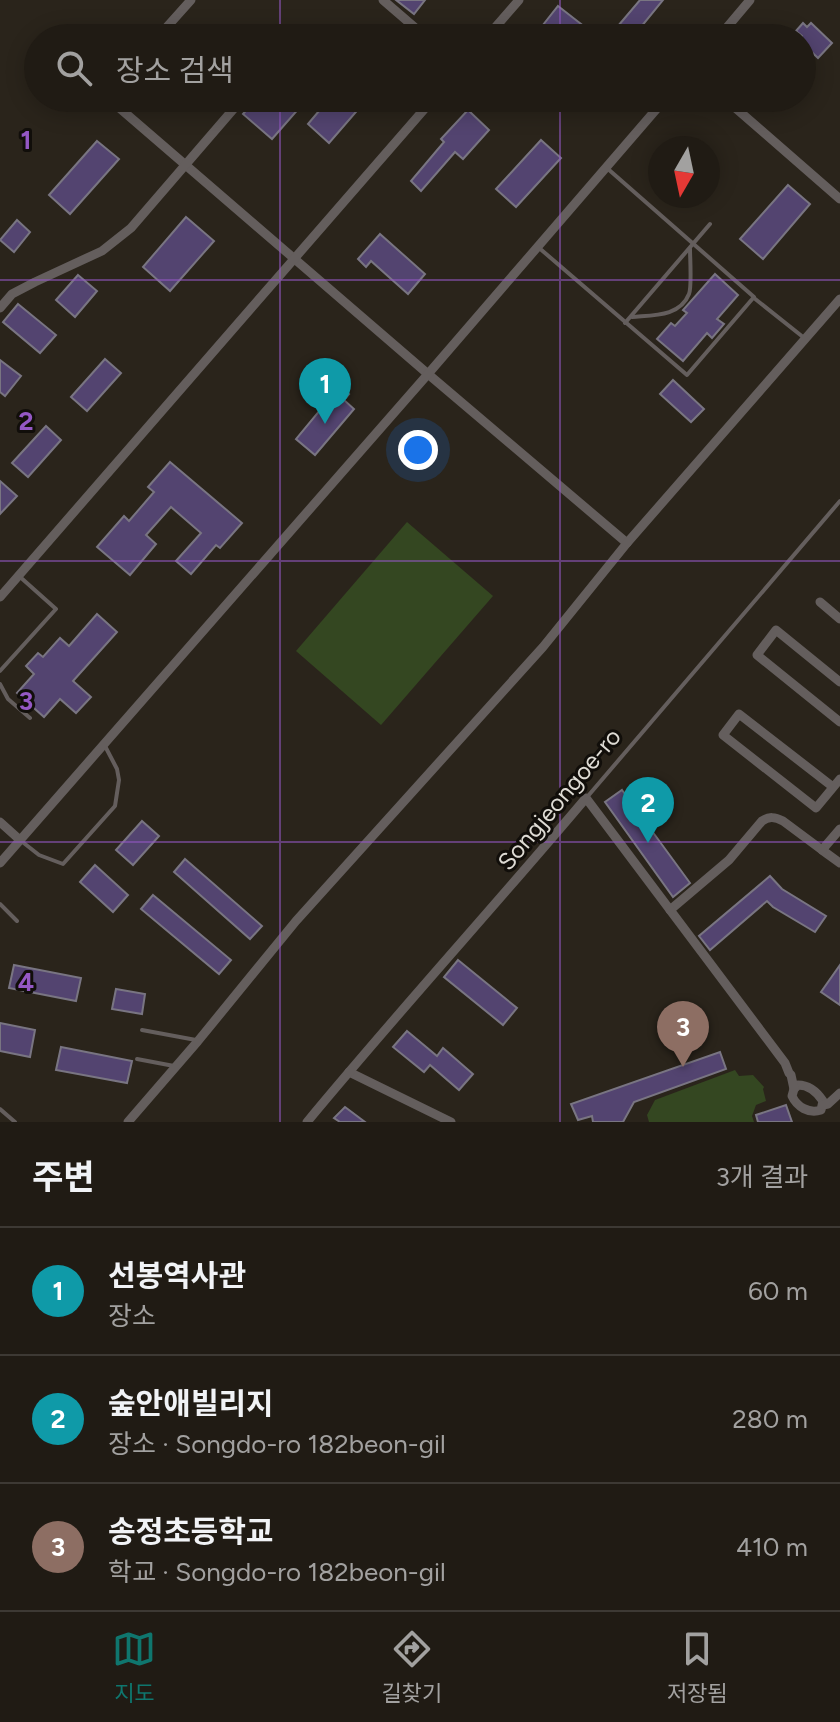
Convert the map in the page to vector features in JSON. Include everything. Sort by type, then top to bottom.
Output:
[{"type":"street","points":[[170,24],[191,0]]},
{"type":"street","points":[[383,0],[411,24]]},
{"type":"street","points":[[498,24],[519,0]]},
{"type":"street","points":[[730,24],[750,0]]},
{"type":"street","points":[[124,112],[627,543]]},
{"type":"street","points":[[0,308],[12,294],[102,251],[131,228],[231,112]]},
{"type":"street","points":[[0,597],[422,112]]},
{"type":"street","points":[[0,863],[654,112]]},
{"type":"street","points":[[740,112],[840,199]]},
{"type":"street","points":[[128,1122],[296,921],[543,647],[627,543],[840,299]]},
{"type":"street","points":[[820,602],[840,619]]},
{"type":"street","points":[[840,682],[776,630],[757,655],[840,722]]},
{"type":"street","points":[[739,714],[837,783],[816,808],[723,735],[739,714]]},
{"type":"street","points":[[586,798],[785,1063],[794,1089],[792,1096],[797,1104],[817,1113],[840,1093]]},
{"type":"street","name":"Songjeongoe-ro","points":[[307,1122],[586,798]]},
{"type":"street","points":[[670,910],[729,860],[767,818],[783,821],[840,863]]},
{"type":"street","points":[[0,822],[20,840]]},
{"type":"street","points":[[822,850],[840,829]]},
{"type":"street","points":[[349,1072],[451,1122]]},
{"type":"street","points":[[794,1089],[803,1085],[815,1091],[823,1101],[817,1113]]},
{"type":"lane","points":[[606,167],[692,245],[805,339]]},
{"type":"lane","points":[[625,323],[710,224]]},
{"type":"lane","points":[[630,318],[677,309],[690,294],[692,245]]},
{"type":"lane","points":[[538,247],[687,375],[754,297]]},
{"type":"lane","name":"Songjeongoe-ro","points":[[586,798],[840,501]]},
{"type":"lane","points":[[0,671],[56,609],[19,576]]},
{"type":"lane","points":[[0,684],[8,699],[30,718]]},
{"type":"lane","points":[[20,840],[39,855],[63,864],[115,806],[119,780],[104,744]]},
{"type":"lane","points":[[0,904],[17,921]]},
{"type":"lane","points":[[142,1030],[198,1041]]},
{"type":"lane","points":[[137,1059],[176,1066]]},
{"type":"lane","points":[[0,1109],[15,1122]]},
{"type":"green space","points":[[407,522],[493,596],[381,725],[296,651]]},
{"type":"green space","points":[[735,1070],[739,1076],[753,1075],[764,1087],[766,1101],[756,1105],[752,1116],[754,1122],[649,1122],[647,1115],[655,1100]]},
{"type":"building","points":[[396,0],[425,0],[414,14]]},
{"type":"building","points":[[640,0],[663,0],[643,24],[620,24]]},
{"type":"building","points":[[558,6],[581,24],[544,24]]},
{"type":"building","points":[[816,28],[832,43],[818,58],[816,56]]},
{"type":"building","points":[[245,112],[296,112],[272,139],[243,114]]},
{"type":"building","points":[[318,112],[356,112],[329,143],[308,124]]},
{"type":"building","points":[[466,112],[470,112],[489,130],[463,159],[455,152],[421,191],[411,181],[444,142],[441,139]]},
{"type":"building","points":[[541,140],[561,158],[516,207],[496,189]]},
{"type":"building","points":[[97,141],[119,159],[70,214],[49,195]]},
{"type":"building","points":[[788,185],[810,204],[763,259],[740,239]]},
{"type":"building","points":[[186,217],[214,241],[170,291],[143,267]]},
{"type":"building","points":[[17,220],[30,232],[14,252],[0,240]]},
{"type":"building","points":[[380,234],[425,274],[408,294],[371,261],[366,267],[358,259]]},
{"type":"building","points":[[715,274],[738,295],[717,319],[724,324],[712,338],[707,333],[683,361],[657,339],[671,323],[675,326],[687,313],[683,310]]},
{"type":"building","points":[[78,275],[97,291],[75,317],[56,300]]},
{"type":"building","points":[[18,304],[56,335],[40,353],[3,322]]},
{"type":"building","points":[[105,359],[121,373],[87,411],[71,397]]},
{"type":"building","points":[[0,360],[21,376],[5,396],[0,392]]},
{"type":"building","points":[[673,380],[704,409],[691,422],[660,394]]},
{"type":"building","points":[[340,386],[349,394],[344,400],[354,409],[315,455],[296,439]]},
{"type":"building","points":[[46,426],[61,440],[28,477],[12,463]]},
{"type":"building","points":[[170,462],[242,523],[220,548],[216,545],[191,574],[176,561],[201,533],[171,507],[146,535],[156,544],[130,575],[97,547],[124,516],[129,521],[154,492],[148,487]]},
{"type":"building","points":[[0,481],[17,496],[0,514]]},
{"type":"building","points":[[97,614],[117,632],[73,681],[91,697],[76,713],[60,699],[44,717],[17,693],[34,674],[26,666],[38,653],[43,657],[60,638],[69,646]]},
{"type":"building","points":[[622,790],[690,883],[673,897],[605,802]]},
{"type":"building","points":[[142,821],[159,836],[133,865],[116,850]]},
{"type":"building","points":[[185,859],[262,926],[250,939],[174,872]]},
{"type":"building","points":[[95,865],[128,895],[113,912],[80,882]]},
{"type":"building","points":[[770,876],[782,889],[826,916],[815,932],[767,901],[710,950],[699,936]]},
{"type":"building","points":[[153,895],[231,960],[219,974],[141,909]]},
{"type":"building","points":[[458,960],[517,1008],[503,1025],[444,977]]},
{"type":"building","points":[[14,965],[81,978],[76,1001],[9,988]]},
{"type":"building","points":[[840,965],[840,1005],[821,992]]},
{"type":"building","points":[[116,989],[145,994],[142,1014],[112,1009]]},
{"type":"building","points":[[0,1023],[35,1030],[30,1057],[0,1051]]},
{"type":"building","points":[[407,1031],[437,1056],[443,1048],[473,1074],[459,1090],[430,1065],[424,1072],[393,1047]]},
{"type":"building","points":[[61,1047],[132,1061],[127,1083],[56,1070]]},
{"type":"building","points":[[720,1052],[726,1069],[634,1102],[623,1122],[593,1122],[592,1116],[578,1120],[571,1104]]},
{"type":"building","points":[[786,1105],[792,1122],[758,1122],[756,1115]]},
{"type":"building","points":[[345,1107],[365,1122],[340,1122],[334,1118]]},
{"type":"place","name":"선봉역사관","points":[[325,424]]},
{"type":"place","name":"숲안애빌리지","points":[[648,843]]},
{"type":"place","name":"송정초등학교","points":[[683,1067]]}]
